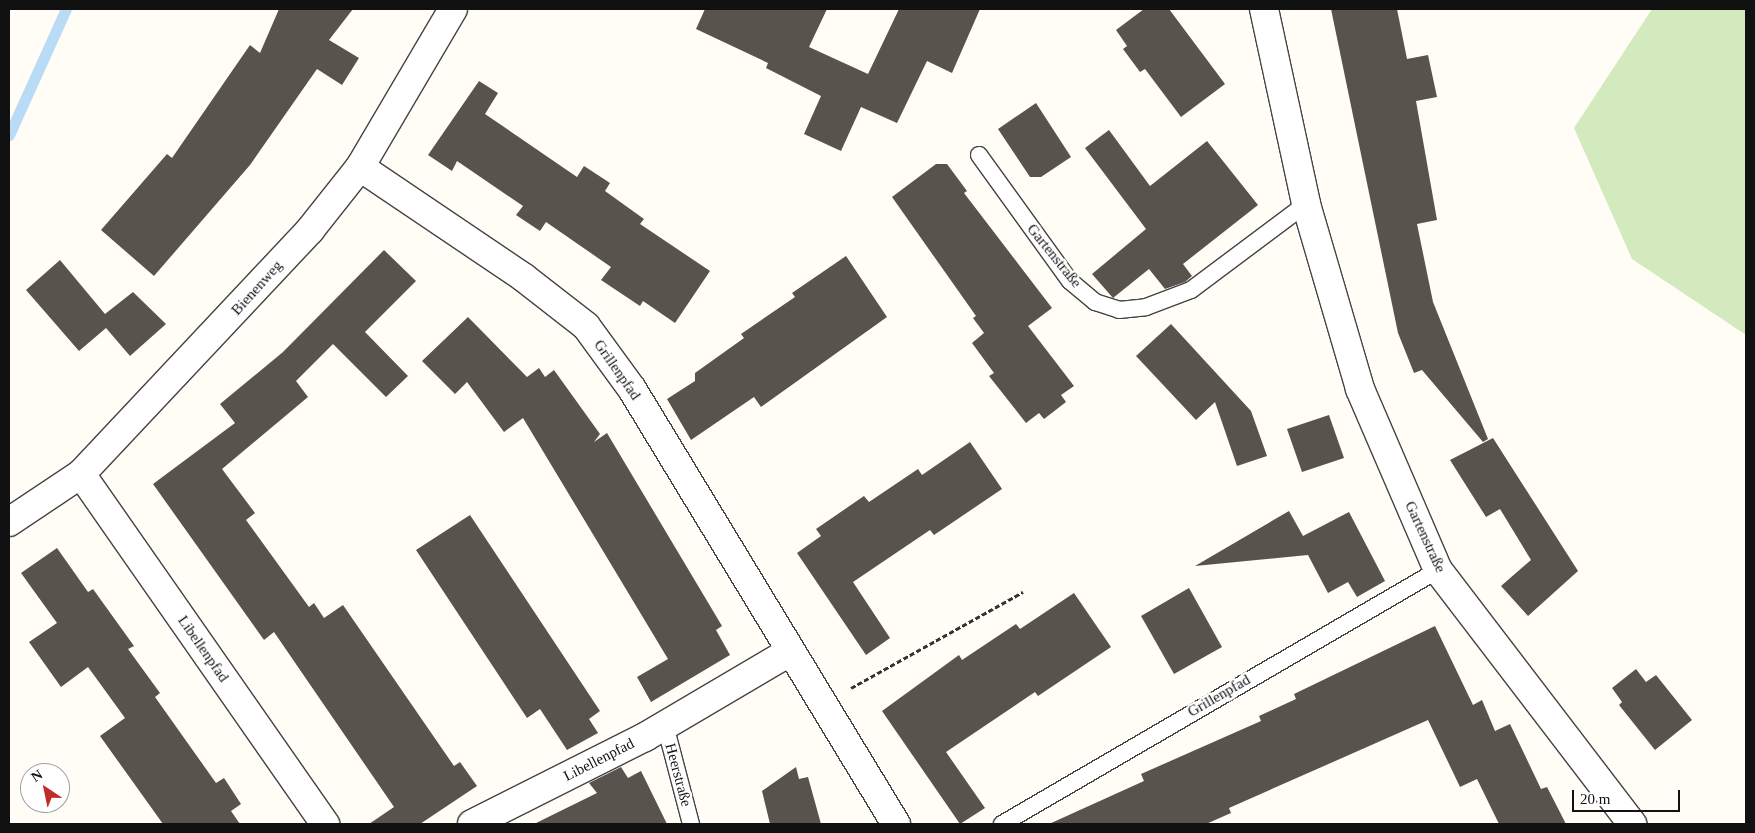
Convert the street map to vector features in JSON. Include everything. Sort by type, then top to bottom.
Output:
[{"type":"street","name":"Bienenweg","points":[[9,522],[81,474],[227,321],[310,230],[360,167],[454,9]]},
{"type":"street","name":"Gartenstraße","points":[[1264,9],[1306,204],[1360,389],[1438,570],[1632,824]]},
{"type":"street","name":"Grillenpfad","points":[[360,167],[522,277],[586,326],[632,389],[896,824]]},
{"type":"street","name":"Libellenpfad","points":[[81,474],[325,824]]},
{"type":"street","points":[[655,731],[792,650]]},
{"type":"street","name":"Libellenpfad","points":[[472,824],[655,731]]},
{"type":"lane","name":"Gartenstraße","points":[[979,155],[1070,281],[1095,302],[1119,310],[1146,307],[1191,290],[1306,204]]},
{"type":"lane","name":"Grillenpfad","points":[[1002,824],[1438,570]]},
{"type":"lane","name":"Heerstraße","points":[[655,731],[691,824]]},
{"type":"path","points":[[823,703],[1023,592]]},
{"type":"green space","points":[[1652,9],[1746,9],[1746,335],[1632,259],[1574,128]]},
{"type":"building","points":[[279,9],[353,9],[329,40],[359,58],[342,85],[317,69],[250,165],[154,276],[101,230],[167,154],[172,158],[250,45],[260,53]]},
{"type":"building","points":[[705,9],[827,9],[809,47],[868,74],[899,9],[980,9],[952,73],[927,61],[897,123],[861,107],[841,151],[804,134],[821,96],[766,68],[768,63],[696,29]]},
{"type":"building","points":[[1144,9],[1169,9],[1225,84],[1181,117],[1145,69],[1140,72],[1123,49],[1127,46],[1116,30]]},
{"type":"building","points":[[1331,9],[1397,9],[1407,59],[1428,55],[1437,97],[1416,101],[1437,220],[1417,224],[1433,302],[1488,439],[1483,442],[1422,370],[1414,373],[1398,333]]},
{"type":"building","points":[[479,81],[498,93],[485,114],[577,177],[584,166],[610,183],[605,191],[644,219],[640,224],[710,271],[675,323],[643,301],[640,306],[601,280],[611,267],[546,222],[540,231],[516,215],[523,206],[457,161],[452,171],[428,155]]},
{"type":"building","points":[[1036,103],[1071,157],[1041,177],[1030,177],[998,129]]},
{"type":"building","points":[[1109,130],[1150,186],[1207,141],[1258,205],[1183,264],[1192,276],[1185,282],[1165,289],[1149,269],[1113,298],[1092,274],[1146,229],[1085,148]]},
{"type":"building","points":[[936,164],[947,164],[967,191],[964,193],[1052,308],[1028,326],[1074,386],[1061,395],[1066,402],[1044,419],[1039,413],[1026,423],[989,376],[994,373],[972,343],[984,333],[973,318],[976,316],[892,197]]},
{"type":"building","points":[[384,250],[416,281],[365,332],[408,376],[386,397],[333,344],[296,381],[308,397],[222,469],[255,513],[246,520],[309,607],[314,603],[324,618],[343,605],[454,766],[460,762],[477,786],[420,824],[369,824],[394,807],[274,632],[264,640],[153,484],[235,423],[220,404],[283,352]]},
{"type":"building","points":[[846,256],[887,317],[761,407],[754,397],[691,440],[667,399],[695,381],[695,373],[744,338],[741,334],[795,297],[792,293]]},
{"type":"building","points":[[60,260],[105,314],[133,292],[166,324],[130,356],[106,328],[79,351],[26,290]]},
{"type":"building","points":[[468,317],[527,377],[539,368],[545,377],[554,370],[600,434],[594,442],[607,433],[722,626],[716,630],[730,655],[651,702],[637,677],[668,659],[523,418],[504,432],[467,382],[455,394],[422,361]]},
{"type":"building","points":[[1171,324],[1251,411],[1267,456],[1237,466],[1215,402],[1196,420],[1136,356]]},
{"type":"building","points":[[1329,415],[1344,458],[1302,472],[1287,429]]},
{"type":"building","points":[[1493,438],[1578,571],[1528,616],[1501,586],[1531,560],[1500,509],[1486,517],[1450,460]]},
{"type":"building","points":[[970,442],[1002,489],[934,535],[930,530],[853,582],[890,638],[866,655],[797,553],[821,536],[816,529],[864,496],[869,502],[918,469],[922,475]]},
{"type":"building","points":[[1289,511],[1303,536],[1349,512],[1385,581],[1357,597],[1348,582],[1328,593],[1308,555],[1195,566]]},
{"type":"building","points":[[470,515],[600,711],[589,719],[598,733],[567,750],[540,709],[527,718],[416,550]]},
{"type":"building","points":[[57,548],[88,592],[93,589],[134,646],[128,649],[160,693],[155,697],[216,783],[224,778],[241,804],[231,811],[240,824],[163,824],[100,736],[125,718],[88,667],[61,687],[29,642],[57,623],[21,573]]},
{"type":"building","points":[[1189,588],[1222,647],[1174,674],[1141,616]]},
{"type":"building","points":[[1074,593],[1111,647],[1038,696],[1035,692],[946,752],[985,808],[960,824],[882,711],[959,655],[962,660],[1016,624],[1020,629]]},
{"type":"building","points":[[1435,626],[1473,705],[1482,700],[1495,731],[1510,724],[1541,789],[1547,787],[1566,824],[1499,824],[1477,779],[1460,787],[1428,720],[1229,808],[1231,813],[1206,824],[1049,824],[1144,781],[1141,774],[1261,721],[1259,716],[1296,699],[1294,694]]},
{"type":"building","points":[[1636,669],[1646,682],[1656,675],[1692,720],[1655,750],[1619,705],[1622,702],[1612,688]]},
{"type":"building","points":[[621,767],[628,778],[641,771],[667,824],[534,824],[597,793],[589,783]]},
{"type":"building","points":[[796,767],[799,779],[808,777],[821,824],[770,824],[762,791]]},
{"type":"waterway","points":[[9,135],[66,9]]}]
